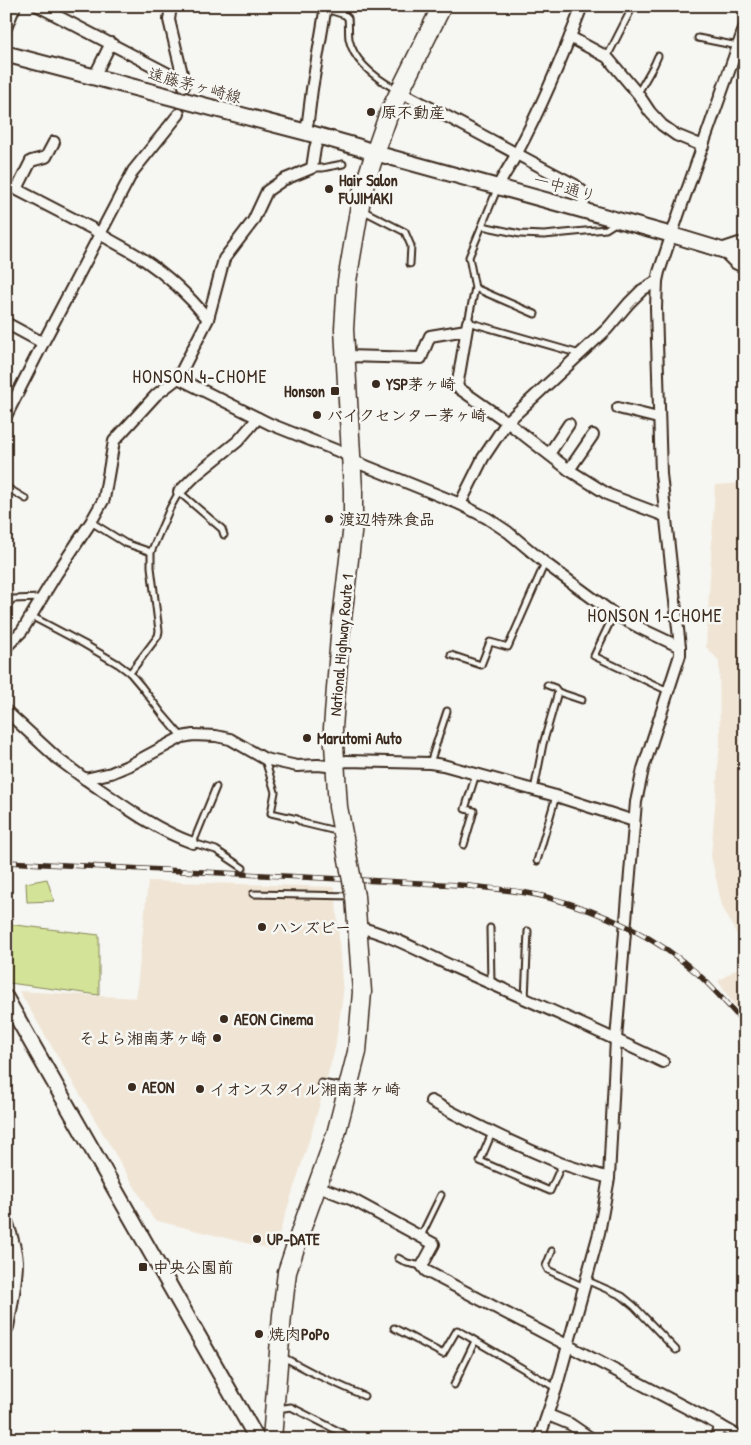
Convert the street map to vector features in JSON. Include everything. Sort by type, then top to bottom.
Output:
[{"type":"highway","name":"National Highway Route 1","points":[[272,1439],[287,1272],[336,1134],[357,1052],[362,992],[355,896],[338,807],[333,728],[340,636],[353,525],[353,490],[344,329],[347,282],[362,193],[390,113],[435,9]]},
{"type":"main road","name":"遠藤茅ヶ崎線","points":[[6,54],[312,134],[375,153]]},
{"type":"street","points":[[6,28],[15,6]]},
{"type":"street","points":[[38,6],[111,43],[184,84],[169,20],[171,6]]},
{"type":"street","points":[[498,186],[516,154],[570,37],[582,6]]},
{"type":"street","points":[[6,647],[22,631],[104,499],[114,441],[156,395],[178,378],[208,319],[224,259],[253,221],[266,191],[283,180],[312,168],[315,148],[308,121],[326,8]]},
{"type":"street","points":[[539,1439],[556,1388],[599,1233],[608,1178],[616,1039],[636,802],[644,769],[680,655],[660,474],[657,281],[678,214],[745,26]]},
{"type":"street","points":[[570,37],[607,57],[662,125],[676,135],[703,146]]},
{"type":"street","points":[[94,77],[111,43]]},
{"type":"street","points":[[400,92],[477,131],[575,185],[583,192],[584,211]]},
{"type":"street","points":[[6,416],[133,171],[179,114]]},
{"type":"street","points":[[17,189],[31,162],[46,157],[54,142]]},
{"type":"street","name":"一中通り","points":[[375,153],[498,186],[745,257]]},
{"type":"street","points":[[6,184],[143,258],[173,283],[208,319]]},
{"type":"street","points":[[745,244],[739,243],[721,249],[735,263],[745,268]]},
{"type":"street","points":[[460,504],[483,458],[507,422],[607,329],[642,290],[657,281]]},
{"type":"street","points":[[6,323],[43,343]]},
{"type":"street","points":[[346,356],[421,358],[430,336],[467,326],[457,387],[507,422],[569,470],[609,495],[665,516]]},
{"type":"street","points":[[178,378],[258,418],[342,453],[351,460],[460,504],[487,518],[614,614],[680,648]]},
{"type":"street","points":[[618,408],[658,418]]},
{"type":"street","points":[[179,492],[197,474],[238,441],[258,418]]},
{"type":"street","points":[[549,454],[570,424]]},
{"type":"street","points":[[569,470],[593,435]]},
{"type":"street","points":[[6,711],[58,759],[146,821],[173,836],[193,843]]},
{"type":"street","points":[[85,778],[111,773],[130,765],[182,736],[216,736],[230,739],[265,759],[297,766],[335,765],[347,761],[430,764],[476,774],[556,796],[634,822]]},
{"type":"street","points":[[358,927],[373,930],[405,944],[663,1062]]},
{"type":"street","points":[[6,998],[257,1439]]},
{"type":"street","points":[[431,1101],[492,1133],[562,1163],[608,1178]]},
{"type":"street","points":[[317,1186],[353,1200],[434,1244],[422,1266],[426,1271],[744,1439]]},
{"type":"street","points":[[6,1224],[15,1260],[14,1280],[6,1327]]},
{"type":"street","points":[[548,1415],[570,1424],[592,1439]]},
{"type":"street","points":[[714,1439],[721,1426]]},
{"type":"lane","points":[[607,57],[633,6]]},
{"type":"lane","points":[[326,8],[348,18],[350,39],[354,51],[368,70],[400,92]]},
{"type":"lane","points":[[698,38],[738,46]]},
{"type":"lane","points":[[638,94],[658,56]]},
{"type":"lane","points":[[312,168],[343,164]]},
{"type":"lane","points":[[498,186],[469,257],[475,288],[467,326],[580,354]]},
{"type":"lane","points":[[359,208],[406,232],[411,246],[410,264]]},
{"type":"lane","points":[[482,226],[520,234],[544,235],[606,229],[620,221]]},
{"type":"lane","points":[[475,288],[535,314]]},
{"type":"lane","points":[[6,487],[26,499]]},
{"type":"lane","points":[[130,673],[158,636],[151,552],[179,492],[222,529],[224,535]]},
{"type":"lane","points":[[91,522],[125,543],[151,552]]},
{"type":"lane","points":[[451,655],[481,665],[490,642],[508,647],[545,563]]},
{"type":"lane","points":[[6,605],[13,599],[42,598]]},
{"type":"lane","points":[[614,614],[594,656],[669,691]]},
{"type":"lane","points":[[31,616],[84,644],[130,673],[163,716],[182,736]]},
{"type":"lane","points":[[546,684],[555,688],[558,692],[582,700]]},
{"type":"lane","points":[[534,790],[543,744],[558,692]]},
{"type":"lane","points":[[430,764],[447,711]]},
{"type":"lane","points":[[265,759],[274,792],[271,812],[297,818],[303,823],[344,841]]},
{"type":"lane","points":[[464,846],[474,810],[465,809],[476,774]]},
{"type":"lane","points":[[216,787],[193,843],[216,850],[243,868]]},
{"type":"lane","points":[[537,861],[556,796]]},
{"type":"lane","points":[[253,894],[355,896]]},
{"type":"lane","points":[[490,928],[491,983]]},
{"type":"lane","points":[[525,999],[528,931]]},
{"type":"lane","points":[[321,1083],[348,1088]]},
{"type":"lane","points":[[492,1133],[480,1161],[498,1169],[550,1191],[562,1163]]},
{"type":"lane","points":[[421,1236],[441,1195]]},
{"type":"lane","points":[[552,1251],[546,1266],[548,1270],[622,1296],[676,1350]]},
{"type":"lane","points":[[398,1258],[407,1263],[422,1266]]},
{"type":"lane","points":[[394,1328],[443,1354],[457,1330],[556,1388]]},
{"type":"lane","points":[[454,1385],[475,1341]]},
{"type":"lane","points":[[279,1355],[317,1375],[364,1396]]},
{"type":"lane","points":[[274,1410],[291,1407],[354,1439]]},
{"type":"shaded area","points":[[745,483],[745,950],[722,906],[711,856],[720,742],[719,661],[706,647],[715,485]]},
{"type":"shaded area","name":"イオンスタイル湘南茅ヶ崎","points":[[148,881],[335,887],[343,995],[335,1049],[313,1128],[274,1250],[154,1220],[19,991],[136,998]]},
{"type":"shaded area","points":[[745,963],[745,1021],[718,981]]},
{"type":"green space","points":[[47,879],[54,901],[27,902],[26,883]]},
{"type":"green space","points":[[7,924],[99,935],[99,995],[9,983]]},
{"type":"railway","points":[[6,862],[459,885],[546,897],[607,917],[664,948],[698,974],[745,1024]]},
{"type":"place","name":"原不動産","points":[[371,112]]},
{"type":"place","name":"Hair Salon FUJIMAKI","points":[[329,189]]},
{"type":"place","name":"YSP茅ヶ崎","points":[[376,384]]},
{"type":"place","name":"Honson","points":[[335,391]]},
{"type":"place","name":"バイクセンター茅ヶ崎","points":[[317,415]]},
{"type":"place","name":"渡辺特殊食品","points":[[329,519]]},
{"type":"place","name":"Marutomi Auto","points":[[307,738]]},
{"type":"place","name":"ハンズビー","points":[[262,927]]},
{"type":"place","name":"AEON Cinema","points":[[224,1019]]},
{"type":"place","name":"そよら湘南茅ヶ崎","points":[[217,1038]]},
{"type":"place","name":"AEON","points":[[132,1087]]},
{"type":"place","name":"イオンスタイル湘南茅ヶ崎","points":[[200,1089]]},
{"type":"place","name":"UP-DATE","points":[[257,1239]]},
{"type":"place","name":"中央公園前","points":[[143,1267]]},
{"type":"place","name":"焼肉PoPo","points":[[259,1334]]},
{"type":"district","name":"HONSON 4-CHOME","points":[[200,376]]},
{"type":"district","name":"HONSON 1-CHOME","points":[[655,615]]}]
